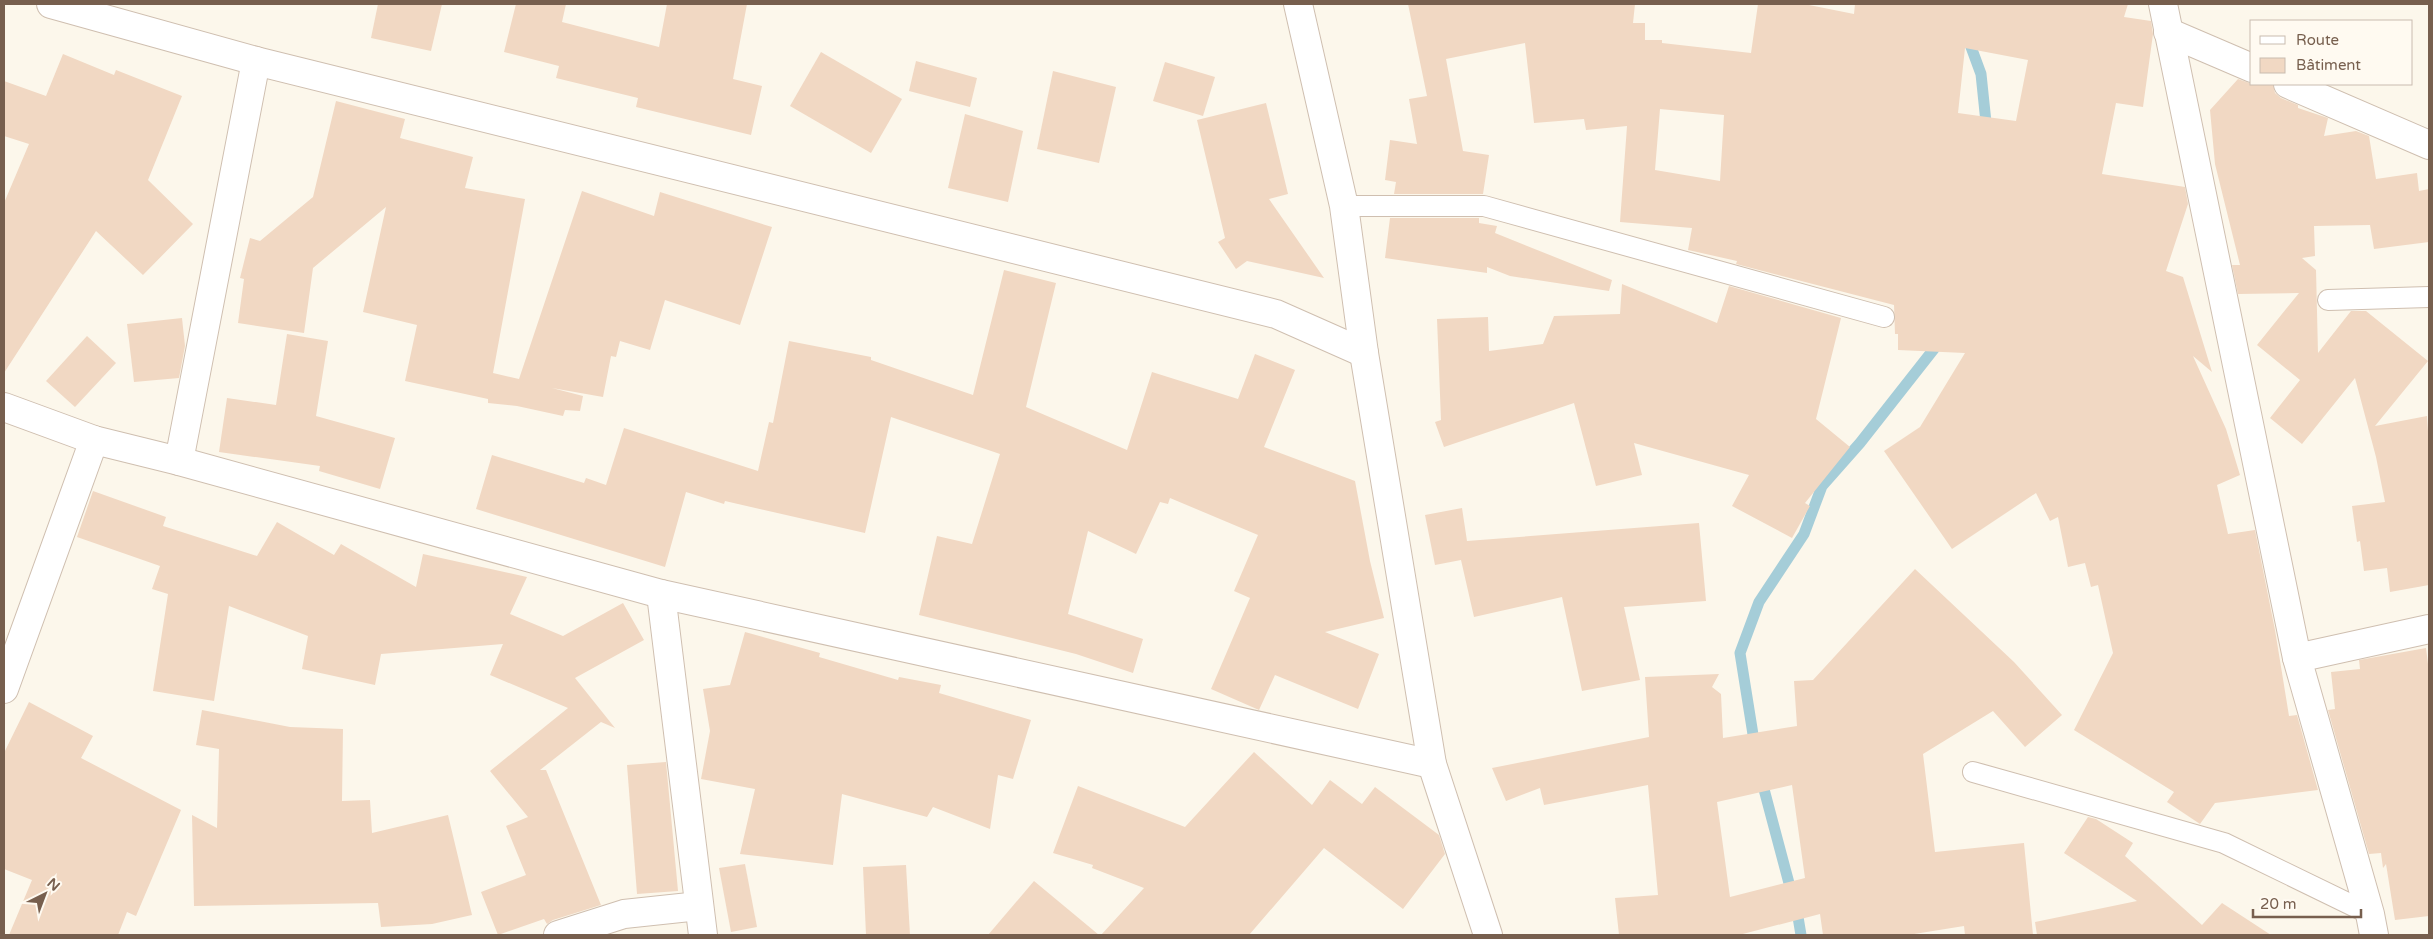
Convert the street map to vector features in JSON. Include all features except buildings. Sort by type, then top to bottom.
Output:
[{"type":"street","points":[[51,4],[256,61],[1276,314],[1364,353]]},
{"type":"street","points":[[1298,4],[1344,206],[1364,353],[1432,764],[1488,935]]},
{"type":"street","points":[[2163,4],[2297,658],[2372,925]]},
{"type":"street","points":[[2168,32],[2250,67]]},
{"type":"street","points":[[179,461],[256,61]]},
{"type":"street","points":[[2290,85],[2429,144]]},
{"type":"street","points":[[4,407],[94,440],[179,461],[660,594],[1432,764]]},
{"type":"street","points":[[4,689],[94,440]]},
{"type":"street","points":[[660,594],[703,935]]},
{"type":"street","points":[[2297,658],[2429,629]]},
{"type":"street","points":[[558,935],[624,914],[699,906]]},
{"type":"lane","points":[[1344,206],[1484,206],[1884,317]]},
{"type":"lane","points":[[2328,300],[2429,297]]},
{"type":"lane","points":[[1973,772],[2224,843],[2372,925]]},
{"type":"waterway","points":[[1967,36],[1981,74],[1987,132]]},
{"type":"waterway","points":[[1755,747],[1740,653],[1759,602],[1804,534],[1822,486],[1860,443],[1941,340]]},
{"type":"waterway","points":[[1761,778],[1798,917],[1801,935]]}]
